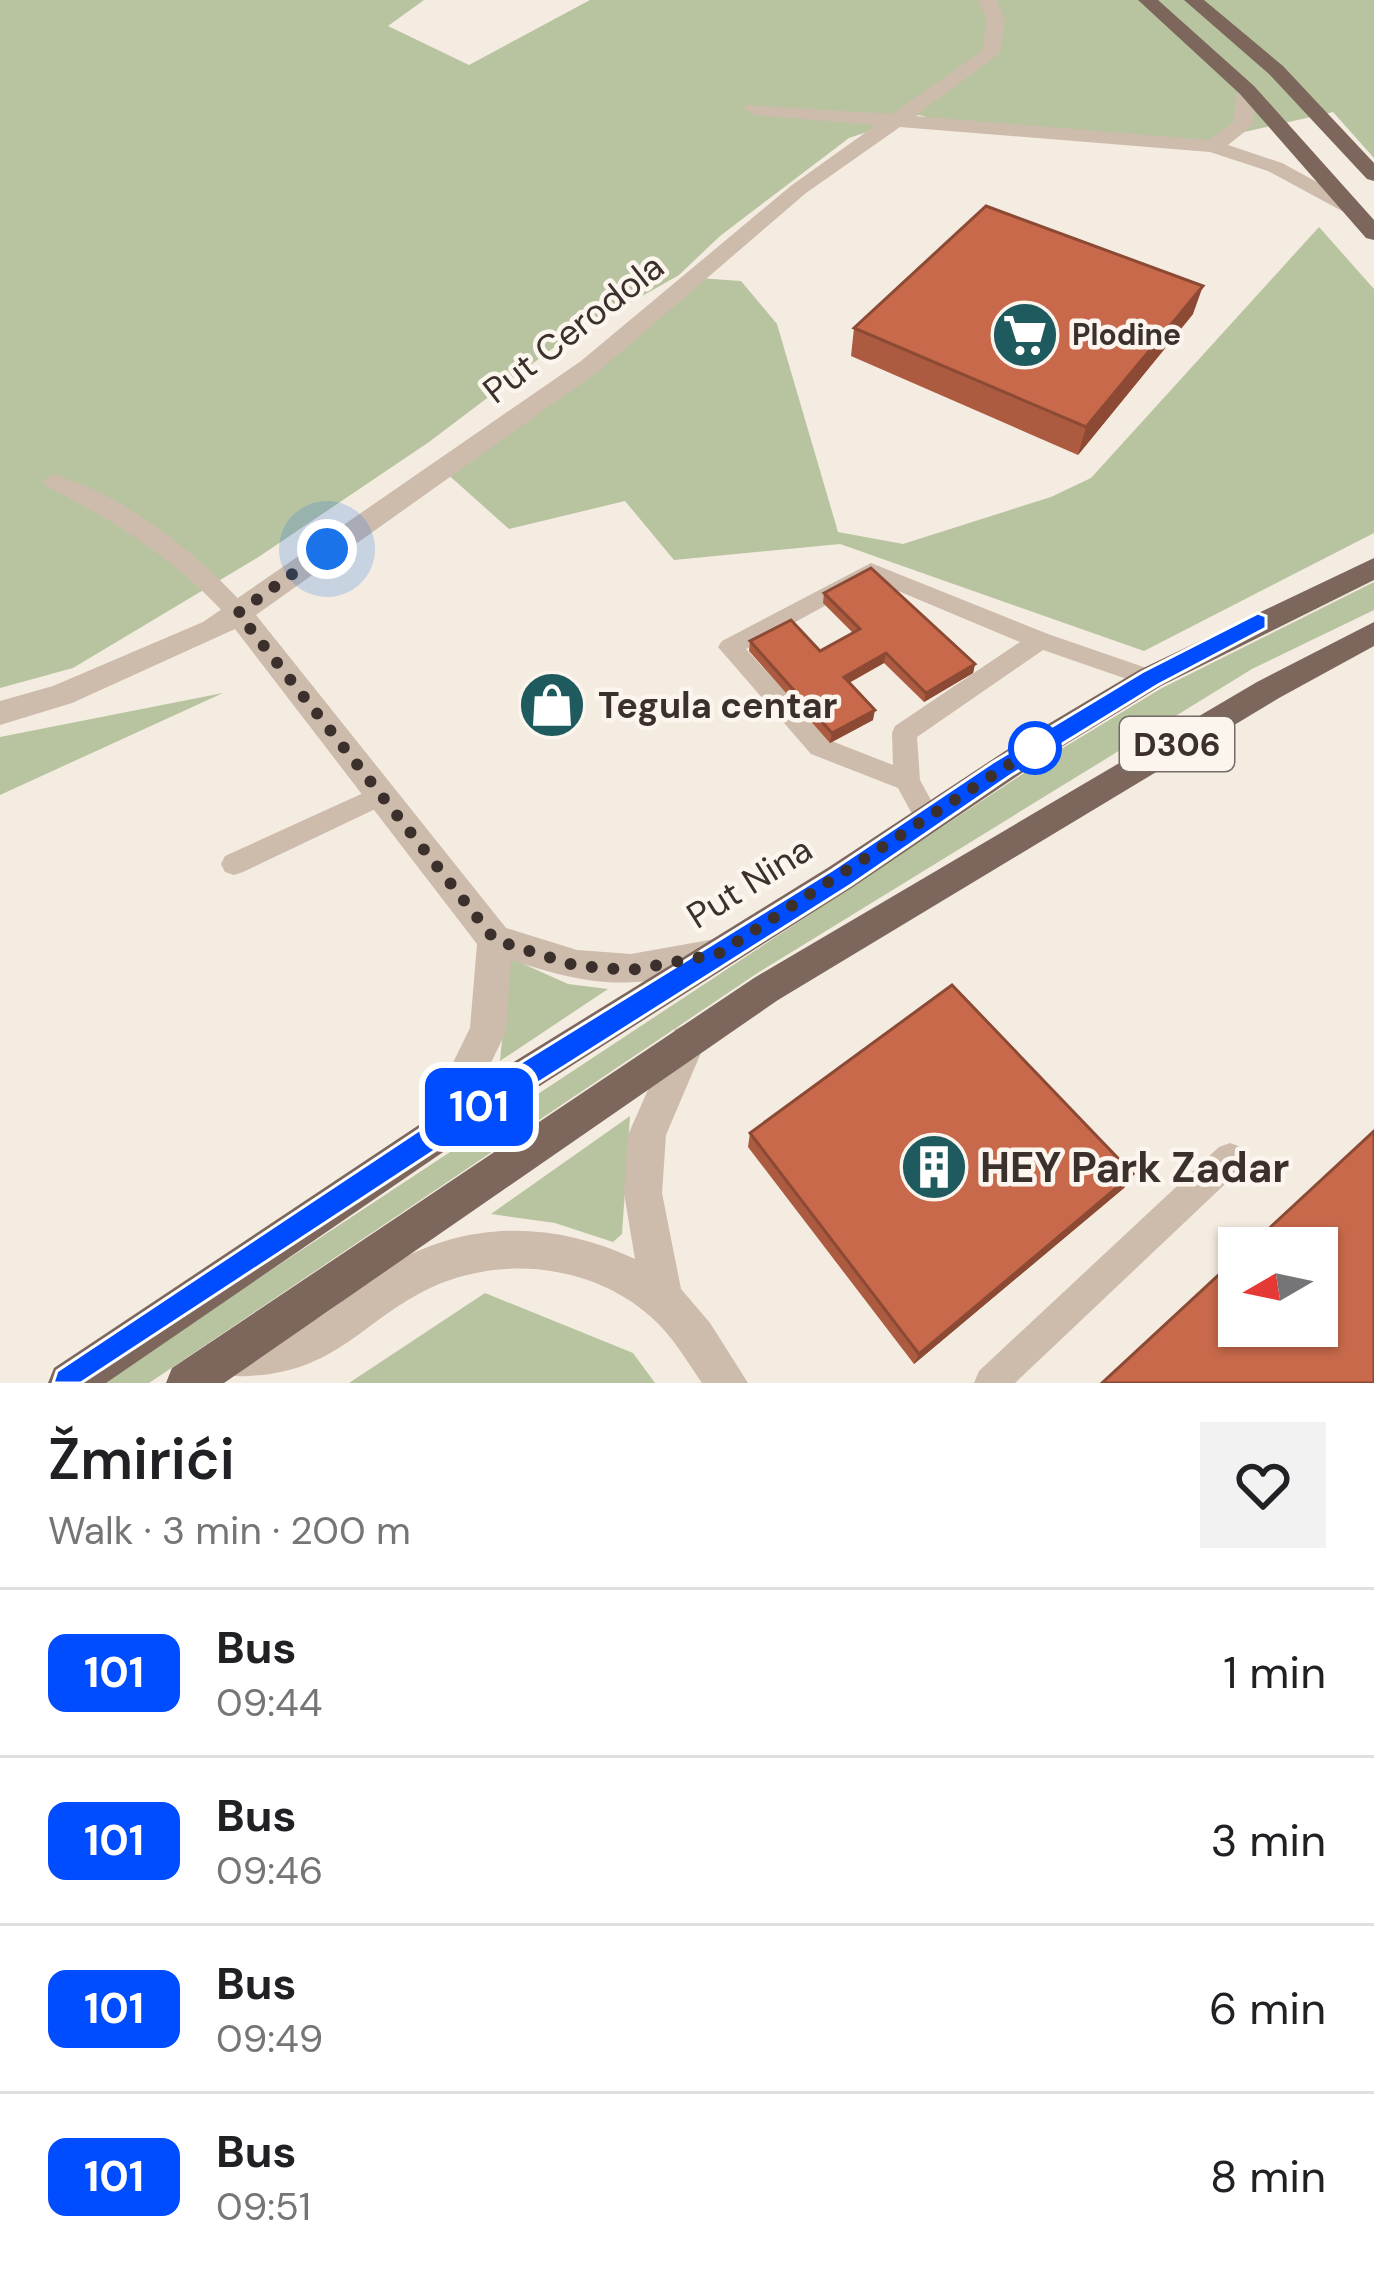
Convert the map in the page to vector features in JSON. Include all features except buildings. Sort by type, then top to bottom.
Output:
[{"type":"main road","points":[[1147,0],[1247,90],[1374,233]]},
{"type":"main road","points":[[1193,0],[1276,70],[1374,175]]},
{"type":"main road","name":"Put Nina","points":[[69,1383],[436,1136],[927,817],[1150,678],[1374,568]]},
{"type":"main road","name":"D306","points":[[188,1383],[688,1041],[1041,824],[1374,633]]},
{"type":"street","name":"Put Cerodola","points":[[0,712],[61,695],[213,630],[590,366],[800,189],[991,52],[996,20],[987,0]]},
{"type":"street","points":[[1212,146],[1244,124],[1247,90]]},
{"type":"street","points":[[754,109],[892,124],[1212,146],[1275,166],[1351,206]]},
{"type":"street","points":[[238,613],[495,940],[595,968],[631,970],[718,954]]},
{"type":"street","points":[[436,1136],[488,1030],[495,940]]},
{"type":"street","points":[[662,1298],[644,1193],[647,1135],[688,1041]]},
{"type":"street","points":[[222,1359],[311,1345],[406,1278],[455,1255],[500,1245],[577,1256],[662,1298],[727,1383]]},
{"type":"lane","points":[[53,481],[140,523],[191,559],[238,613]]},
{"type":"lane","points":[[907,781],[820,748],[730,647],[872,571],[1040,640],[1150,678]]},
{"type":"lane","points":[[927,817],[907,781],[904,733],[1040,640]]},
{"type":"lane","points":[[234,864],[381,795]]},
{"type":"lane","points":[[991,1383],[1230,1158]]},
{"type":"green space","points":[[0,0],[424,0],[388,26],[469,65],[590,0],[1374,0],[1374,158],[1333,112],[1186,145],[973,130],[919,115],[849,138],[720,236],[679,275],[561,342],[429,442],[257,558],[73,668],[0,688]]},
{"type":"green space","points":[[1319,227],[1374,289],[1374,533],[1144,651],[840,544],[674,560],[625,501],[509,529],[444,471],[698,278],[741,281],[777,324],[838,532],[903,544],[1051,497],[1091,478]]},
{"type":"green space","points":[[1374,582],[1374,610],[1252,669],[756,974],[149,1383],[100,1383],[1053,754],[1162,688]]},
{"type":"green space","points":[[223,693],[0,795],[0,737]]},
{"type":"green space","points":[[510,958],[568,984],[608,989],[500,1061]]},
{"type":"green space","points":[[630,1116],[622,1234],[613,1242],[555,1223],[491,1214]]},
{"type":"green space","points":[[485,1293],[633,1353],[655,1383],[349,1383]]},
{"type":"bus line","name":"101","points":[[69,1383],[525,1075],[842,878],[1039,745],[1150,678],[1258,622]]},
{"type":"place","name":"Plodine","points":[[1025,335]]},
{"type":"place","name":"Tegula centar","points":[[552,705]]},
{"type":"place","name":"HEY Park Zadar","points":[[934,1167]]},
{"type":"route","points":[[327,549],[238,613],[495,940],[577,966],[631,970],[718,954],[842,878],[1039,745],[1035,748]]}]
